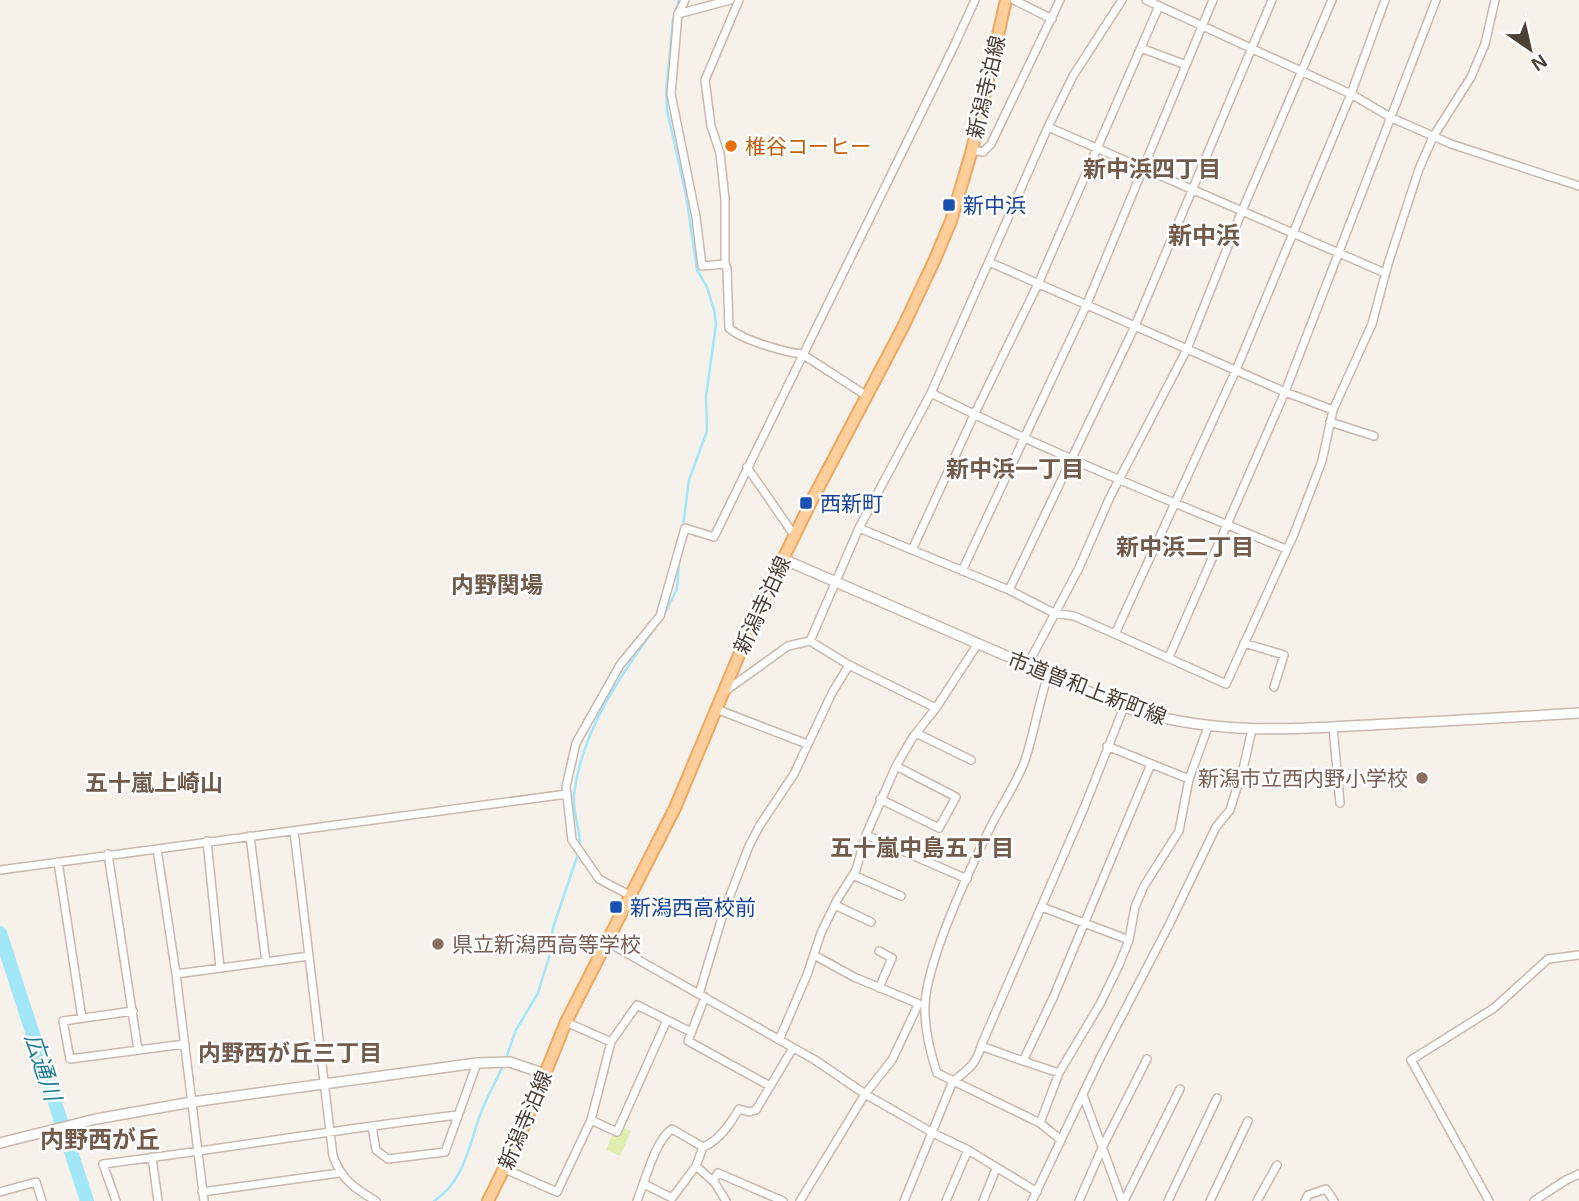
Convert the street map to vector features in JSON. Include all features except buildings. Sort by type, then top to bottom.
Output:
[{"type":"main road","name":"新潟寺泊線","points":[[488,1201],[505,1169],[566,1022],[675,808],[757,611],[867,396],[951,221],[972,150],[1006,0]]},
{"type":"street","points":[[685,0],[678,14],[671,94],[696,217],[702,266],[725,264]]},
{"type":"street","points":[[678,14],[734,0]]},
{"type":"street","points":[[734,0],[705,80],[711,126],[720,153],[725,199],[729,328],[758,341],[802,354],[867,396]]},
{"type":"street","points":[[631,896],[598,879],[572,840],[566,787],[576,743],[620,665],[660,616],[685,528],[714,537],[975,0]]},
{"type":"street","points":[[1014,0],[1052,19]]},
{"type":"street","points":[[972,150],[983,152],[991,144],[1060,0]]},
{"type":"street","points":[[810,641],[859,528],[931,393],[1048,127],[1073,76],[1122,0]]},
{"type":"street","points":[[1146,0],[1350,94],[1433,137],[1579,186]]},
{"type":"street","points":[[962,571],[1086,306],[1213,0]]},
{"type":"street","points":[[1009,590],[1135,326],[1272,0]]},
{"type":"street","points":[[1027,666],[1079,568],[1111,497],[1187,349],[1242,211],[1332,0]]},
{"type":"street","points":[[1115,634],[1236,370],[1350,94],[1385,0]]},
{"type":"street","points":[[1169,657],[1285,392],[1436,0]]},
{"type":"street","points":[[859,528],[1009,590],[1054,613],[1074,617],[1115,634],[1226,684],[1294,534],[1322,461],[1333,410],[1372,324],[1385,273],[1419,169],[1433,137],[1471,77],[1485,44],[1495,0]]},
{"type":"street","points":[[912,550],[1038,284],[1159,6]]},
{"type":"street","points":[[1141,48],[1186,65]]},
{"type":"street","points":[[1048,127],[1385,273]]},
{"type":"street","points":[[989,262],[1285,392],[1333,410]]},
{"type":"street","points":[[931,393],[974,415],[1175,503],[1286,548]]},
{"type":"street","points":[[1330,422],[1374,436]]},
{"type":"street","points":[[747,467],[794,535]]},
{"type":"street","name":"市道曽和上新町線","points":[[783,559],[1048,676],[1124,707],[1178,723],[1252,729],[1333,727],[1579,713]]},
{"type":"street","points":[[723,693],[789,646],[810,641],[849,665],[936,708]]},
{"type":"street","points":[[1244,643],[1284,655],[1274,687]]},
{"type":"street","points":[[779,1040],[835,905],[856,870],[866,835],[896,766],[977,645]]},
{"type":"street","points":[[770,1086],[688,1041],[724,911],[749,846],[794,774],[832,693],[849,665]]},
{"type":"street","points":[[1048,676],[1040,697],[1024,764],[989,829],[967,878],[941,944],[926,996],[928,1045],[937,1073],[1040,1122],[1061,1140]]},
{"type":"street","points":[[904,1201],[953,1080],[966,1072],[978,1058],[1124,707]]},
{"type":"street","points":[[716,709],[807,744]]},
{"type":"street","points":[[1040,1122],[1059,1073],[1100,1004],[1129,940],[1135,907],[1144,886],[1179,831],[1189,779],[1208,727]]},
{"type":"street","points":[[1333,727],[1340,803]]},
{"type":"street","points":[[1032,1201],[1216,827],[1230,810],[1252,729]]},
{"type":"street","points":[[916,733],[971,760]]},
{"type":"street","points":[[1107,747],[1189,779]]},
{"type":"street","points":[[1023,1062],[1053,998],[1151,764]]},
{"type":"street","points":[[880,799],[939,828],[956,797],[896,766]]},
{"type":"street","points":[[0,870],[567,794]]},
{"type":"street","points":[[294,831],[333,1156],[339,1173],[356,1189],[376,1201]]},
{"type":"street","points":[[866,835],[967,878]]},
{"type":"street","points":[[250,836],[266,962]]},
{"type":"street","points":[[207,841],[220,968]]},
{"type":"street","points":[[157,849],[176,974],[204,1201]]},
{"type":"street","points":[[107,854],[138,1050]]},
{"type":"street","points":[[58,862],[82,1018]]},
{"type":"street","points":[[853,875],[901,896]]},
{"type":"street","points":[[835,905],[872,922]]},
{"type":"street","points":[[1042,907],[1129,940]]},
{"type":"street","points":[[607,942],[815,1060],[865,1094],[968,1150],[1037,1192]]},
{"type":"street","points":[[879,951],[892,958],[879,988]]},
{"type":"street","points":[[814,955],[918,1006]]},
{"type":"street","points":[[1489,1201],[1412,1060],[1494,1008],[1548,959],[1579,955]]},
{"type":"street","points":[[176,974],[309,956]]},
{"type":"street","points":[[800,1201],[865,1094],[892,1060],[918,1006],[926,996]]},
{"type":"street","points":[[505,1169],[556,1192],[591,1120],[611,1042],[637,1005],[691,1032]]},
{"type":"street","points":[[133,1011],[63,1021],[70,1059],[185,1044]]},
{"type":"street","points":[[591,1120],[617,1132],[667,1020]]},
{"type":"street","points":[[566,1022],[611,1042]]},
{"type":"street","points":[[981,1046],[1059,1073]]},
{"type":"street","points":[[644,1184],[671,1198],[696,1166],[704,1147],[719,1136],[739,1109],[749,1112],[756,1110],[793,1048]]},
{"type":"street","points":[[1079,1201],[1102,1148],[1147,1059]]},
{"type":"street","points":[[0,1143],[72,1125],[192,1102],[477,1063],[510,1062],[545,1074]]},
{"type":"street","points":[[372,1126],[376,1150],[388,1159],[445,1153],[477,1063]]},
{"type":"street","points":[[1123,1201],[1180,1088]]},
{"type":"street","points":[[1083,1095],[1123,1201]]},
{"type":"street","points":[[1168,1201],[1217,1098]]},
{"type":"street","points":[[116,1201],[103,1164],[458,1115]]},
{"type":"street","points":[[1210,1201],[1248,1121]]},
{"type":"street","points":[[637,1201],[667,1132],[672,1129],[704,1147]]},
{"type":"street","points":[[946,1201],[968,1150]]},
{"type":"street","points":[[152,1157],[159,1201]]},
{"type":"street","points":[[1256,1201],[1277,1165]]},
{"type":"street","points":[[696,1166],[713,1181],[726,1201]]},
{"type":"street","points":[[983,1201],[996,1169]]},
{"type":"street","points":[[202,1192],[339,1173]]},
{"type":"street","points":[[713,1181],[718,1173],[782,1201]]},
{"type":"street","points":[[1534,1201],[1579,1174]]},
{"type":"street","points":[[0,1192],[36,1182],[42,1201]]},
{"type":"street","points":[[1305,1201],[1308,1195],[1326,1189],[1334,1201]]},
{"type":"green space","points":[[622,1127],[631,1131],[620,1156],[606,1150],[612,1135],[617,1137]]},
{"type":"waterway","points":[[679,0],[673,20],[666,91],[667,110],[686,195],[697,270],[707,287],[716,324],[706,396],[707,431],[689,480],[683,526]]},
{"type":"waterway","points":[[663,617],[677,589],[679,561]]},
{"type":"waterway","points":[[506,1058],[516,1030],[538,993],[549,957],[553,928],[580,848],[574,794],[585,748],[617,684],[657,625]]},
{"type":"waterway","name":"広通川","points":[[0,933],[87,1201]]},
{"type":"waterway","points":[[434,1201],[445,1192],[460,1172],[482,1110],[503,1065]]},
{"type":"place","name":"椎谷コーヒー","points":[[731,146]]},
{"type":"place","name":"新中浜","points":[[949,205]]},
{"type":"place","name":"西新町","points":[[806,503]]},
{"type":"place","name":"新潟市立西内野小学校","points":[[1422,778]]},
{"type":"place","name":"新潟西高校前","points":[[616,907]]},
{"type":"place","name":"県立新潟西高等学校","points":[[438,944]]},
{"type":"district","name":"新中浜四丁目","points":[[1152,169]]},
{"type":"district","name":"新中浜","points":[[1204,235]]},
{"type":"district","name":"新中浜一丁目","points":[[1015,469]]},
{"type":"district","name":"新中浜二丁目","points":[[1185,547]]},
{"type":"district","name":"内野関場","points":[[497,585]]},
{"type":"district","name":"五十嵐上崎山","points":[[154,783]]},
{"type":"district","name":"五十嵐中島五丁目","points":[[922,848]]},
{"type":"district","name":"内野西が丘三丁目","points":[[290,1053]]},
{"type":"district","name":"内野西が丘","points":[[100,1139]]}]
